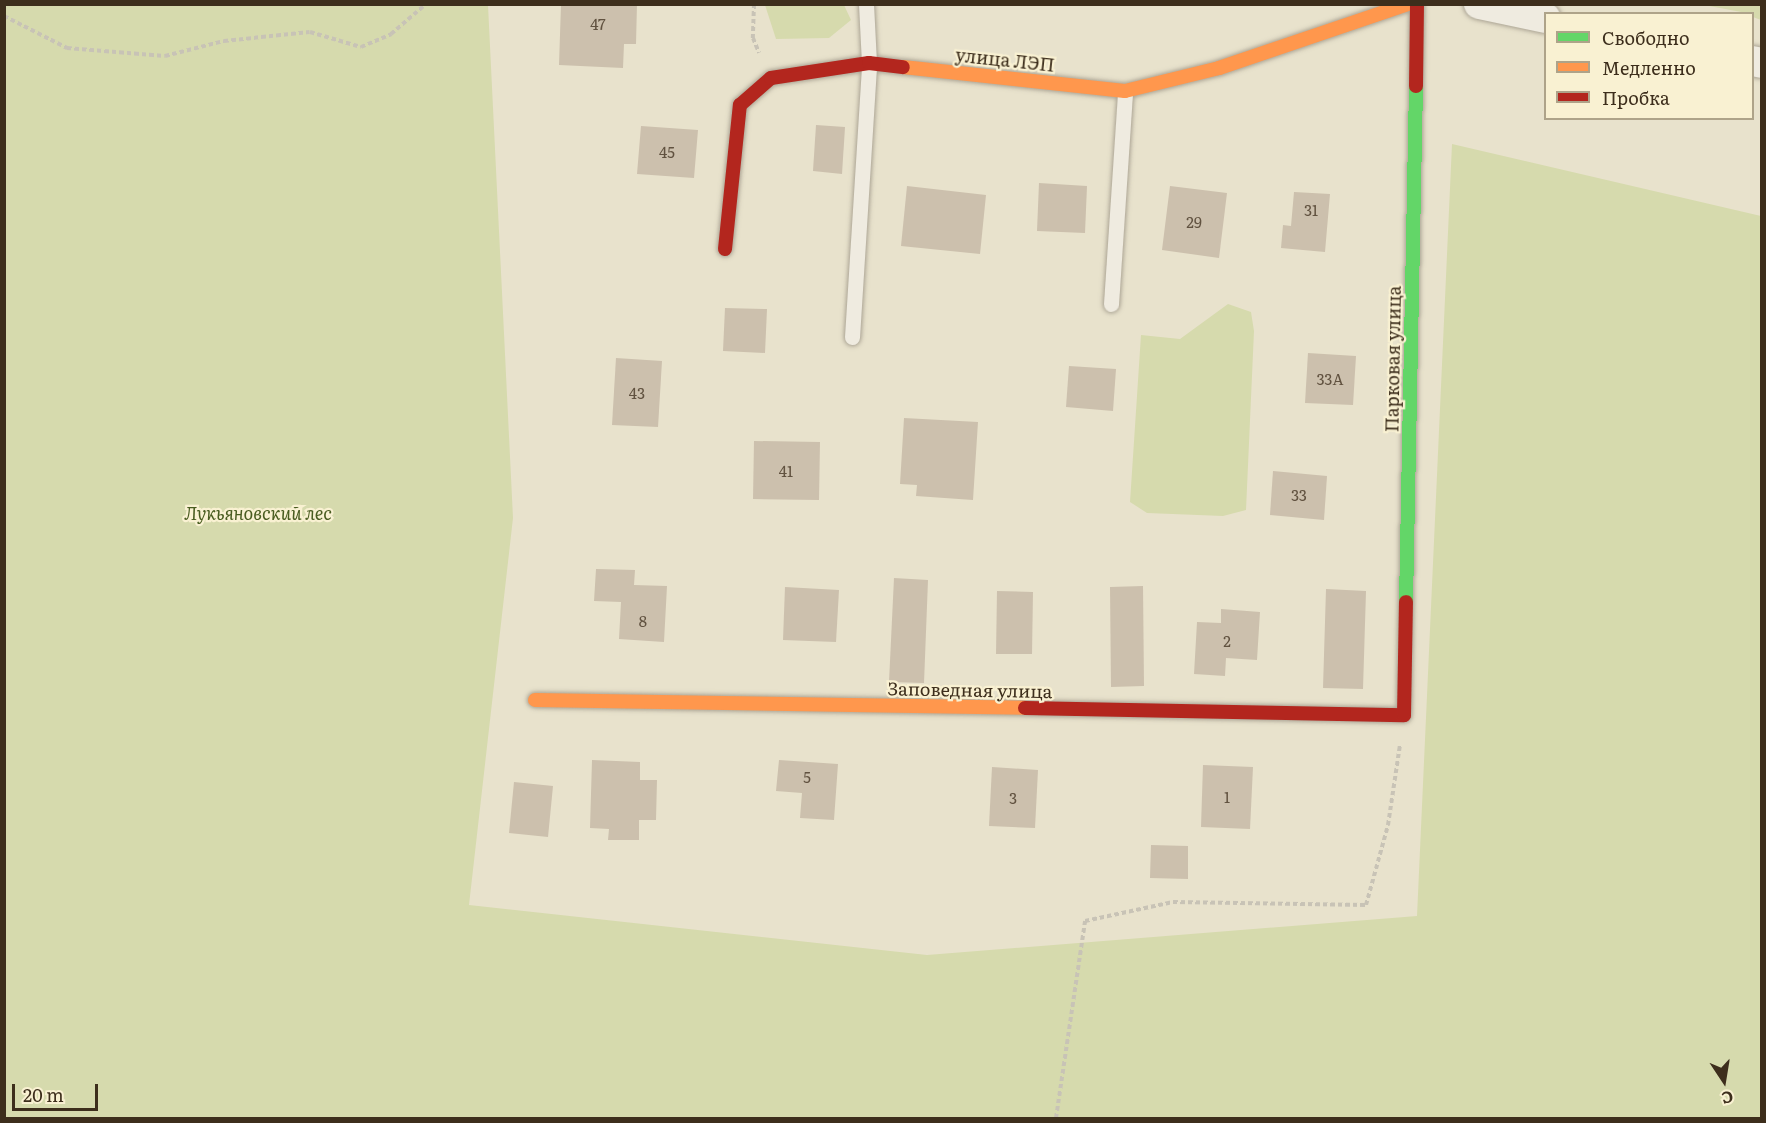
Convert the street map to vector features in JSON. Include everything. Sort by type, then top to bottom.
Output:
[{"type":"street","name":"улица ЛЭП","points":[[771,78],[869,63],[1125,92],[1219,68],[1408,4]]},
{"type":"street","name":"Парковая улица","points":[[1404,715],[1417,4]]},
{"type":"street","points":[[1479,4],[1544,18]]},
{"type":"street","points":[[725,249],[740,105],[771,78]]},
{"type":"street","name":"Заповедная улица","points":[[535,700],[1404,715]]},
{"type":"lane","points":[[852,337],[869,63],[866,4]]},
{"type":"lane","points":[[1111,304],[1125,92]]},
{"type":"path","points":[[4,16],[67,48],[165,56],[224,41],[310,32],[361,47],[391,34],[426,4]]},
{"type":"path","points":[[754,4],[753,38],[771,78]]},
{"type":"path","points":[[1056,1119],[1084,921],[1173,902],[1366,905],[1388,825],[1404,715]]},
{"type":"green space","name":"Лукьяновский лес","points":[[5,4],[488,5],[513,518],[469,905],[927,955],[1417,916],[1452,144],[1761,216],[1761,1118],[5,1118]]},
{"type":"green space","points":[[765,5],[844,5],[851,20],[829,38],[776,39]]},
{"type":"green space","points":[[1704,5],[1761,5],[1761,20],[1754,17],[1754,12]]},
{"type":"green space","points":[[1228,304],[1251,312],[1254,331],[1246,510],[1223,516],[1147,513],[1130,502],[1141,335],[1180,339]]},
{"type":"building","points":[[561,4],[637,4],[636,44],[624,44],[623,68],[559,65]]},
{"type":"building","points":[[816,125],[845,127],[842,174],[813,171]]},
{"type":"building","points":[[641,126],[698,130],[694,178],[637,174]]},
{"type":"building","points":[[1039,183],[1087,186],[1085,233],[1037,231]]},
{"type":"building","points":[[907,186],[986,195],[980,254],[901,246]]},
{"type":"building","points":[[1170,186],[1227,193],[1219,258],[1162,250]]},
{"type":"building","points":[[1294,192],[1330,194],[1325,252],[1281,248],[1283,225],[1291,226]]},
{"type":"building","points":[[725,308],[767,309],[765,353],[723,351]]},
{"type":"building","points":[[1308,353],[1356,356],[1353,405],[1305,403]]},
{"type":"building","points":[[616,358],[662,361],[658,427],[612,425]]},
{"type":"building","points":[[1069,366],[1116,369],[1113,411],[1066,407]]},
{"type":"building","points":[[904,418],[978,422],[973,500],[916,496],[917,485],[900,484]]},
{"type":"building","points":[[754,441],[820,442],[819,500],[753,499]]},
{"type":"building","points":[[1273,471],[1327,476],[1324,520],[1270,515]]},
{"type":"building","points":[[596,569],[635,570],[634,585],[667,586],[664,642],[619,639],[621,602],[594,601]]},
{"type":"building","points":[[894,578],[928,580],[924,683],[889,682]]},
{"type":"building","points":[[1143,586],[1144,686],[1111,687],[1110,587]]},
{"type":"building","points":[[785,587],[839,590],[836,642],[783,640]]},
{"type":"building","points":[[1326,589],[1366,591],[1363,689],[1323,688]]},
{"type":"building","points":[[997,591],[1033,592],[1032,654],[996,654]]},
{"type":"building","points":[[1221,609],[1260,612],[1257,660],[1226,658],[1225,676],[1194,674],[1197,622],[1221,623]]},
{"type":"building","points":[[592,760],[640,762],[640,780],[657,780],[656,820],[639,820],[639,840],[608,840],[609,829],[590,828]]},
{"type":"building","points":[[779,760],[838,764],[834,820],[800,818],[802,793],[776,791]]},
{"type":"building","points":[[1203,765],[1253,767],[1250,829],[1201,827]]},
{"type":"building","points":[[992,767],[1038,770],[1035,828],[989,826]]},
{"type":"building","points":[[514,782],[553,786],[548,837],[509,833]]},
{"type":"building","points":[[1151,845],[1188,846],[1188,879],[1150,878]]},
{"type":"traffic: fast","points":[[1406,602],[1416,86]]},
{"type":"traffic: slow","points":[[903,67],[1125,91],[1219,68],[1408,4]]},
{"type":"traffic: slow","points":[[535,700],[1025,708]]},
{"type":"traffic: jam","points":[[1416,86],[1417,4]]},
{"type":"traffic: jam","points":[[725,249],[740,105],[771,78],[869,63],[903,67]]},
{"type":"traffic: jam","points":[[1025,708],[1404,715],[1406,602]]}]
